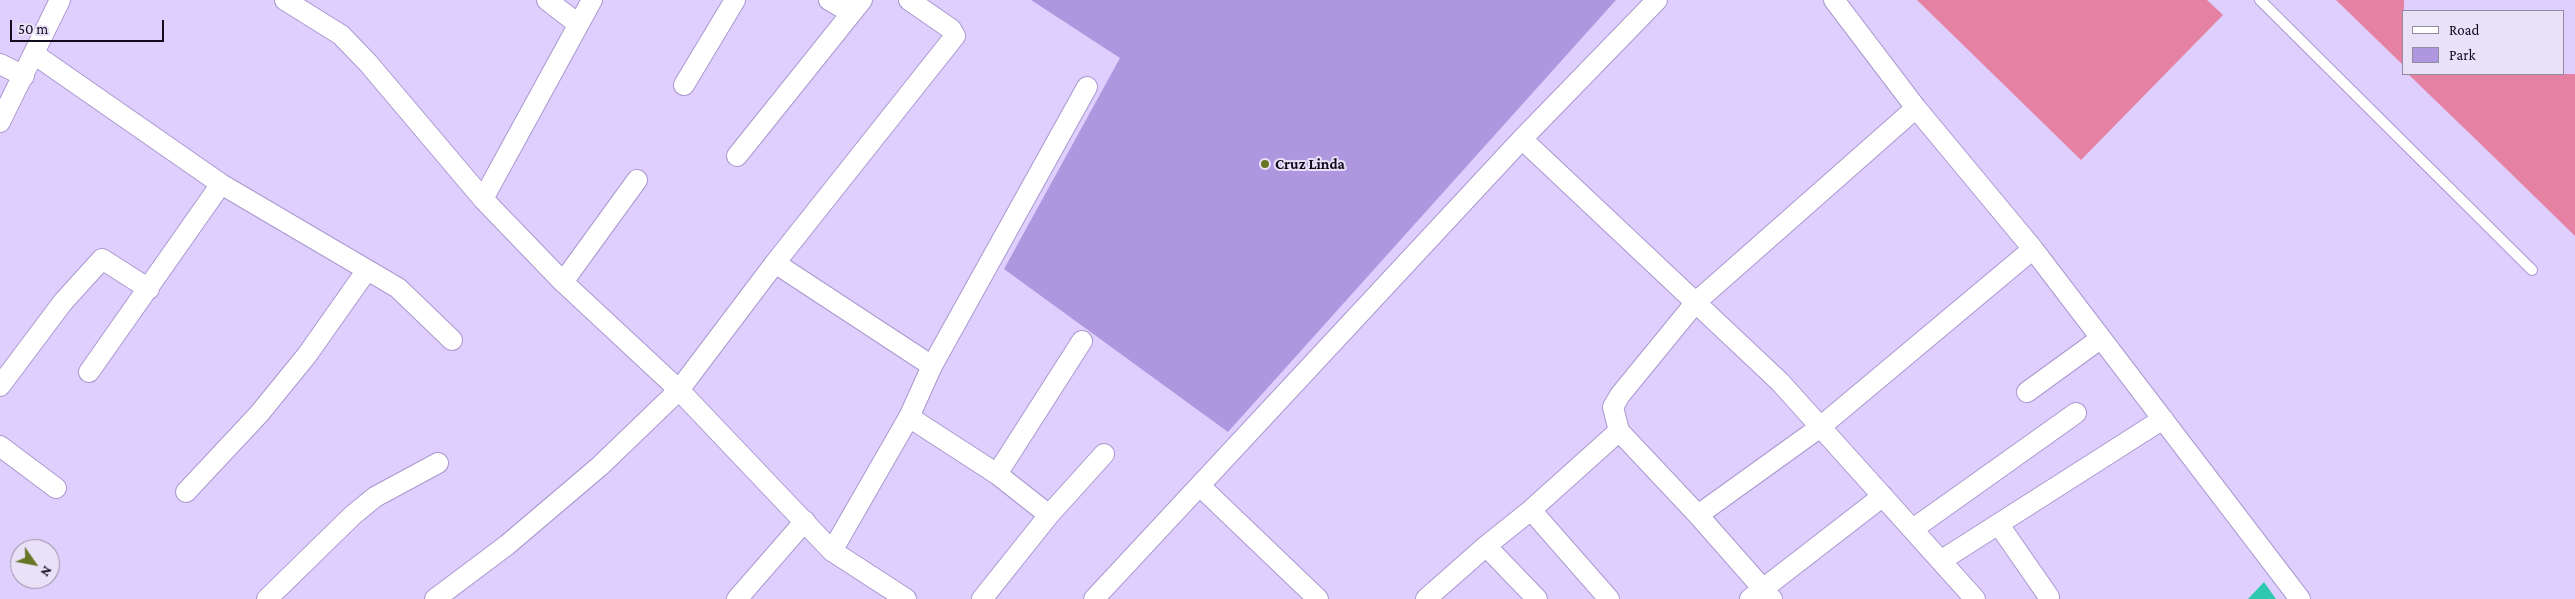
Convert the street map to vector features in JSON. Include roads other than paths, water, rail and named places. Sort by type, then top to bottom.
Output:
[{"type":"street","points":[[0,122],[60,0]]},
{"type":"street","points":[[285,0],[341,36],[368,63],[483,199],[563,282],[679,390],[832,551],[906,599]]},
{"type":"street","points":[[547,0],[578,24]]},
{"type":"street","points":[[483,199],[592,0]]},
{"type":"street","points":[[684,85],[735,0]]},
{"type":"street","points":[[737,156],[857,7],[829,0]]},
{"type":"street","points":[[435,599],[507,545],[600,466],[679,390],[775,264],[955,36],[951,29],[909,0]]},
{"type":"street","points":[[1094,599],[1522,139],[1657,0]]},
{"type":"street","points":[[1834,0],[1916,108],[2033,249],[2300,599]]},
{"type":"street","points":[[34,54],[221,184],[398,288],[452,340]]},
{"type":"street","points":[[0,64],[24,76]]},
{"type":"street","points":[[832,551],[909,417],[932,366],[1087,87]]},
{"type":"street","points":[[1883,496],[1762,596],[1698,515],[1618,431],[1613,407],[1620,395],[1696,302],[1916,108]]},
{"type":"street","points":[[1522,139],[1780,382],[1819,428],[1942,560],[1975,599]]},
{"type":"street","points":[[563,282],[637,180]]},
{"type":"street","points":[[88,372],[221,184]]},
{"type":"street","points":[[1698,515],[1819,428],[2033,249]]},
{"type":"street","points":[[0,386],[63,302],[102,259],[149,288]]},
{"type":"street","points":[[775,264],[932,366]]},
{"type":"street","points":[[186,492],[259,414],[307,355],[367,270]]},
{"type":"street","points":[[2027,392],[2100,339]]},
{"type":"street","points":[[997,474],[1082,341]]},
{"type":"street","points":[[1913,529],[2076,413]]},
{"type":"street","points":[[909,417],[997,474],[1049,515]]},
{"type":"street","points":[[1942,560],[2163,418]]},
{"type":"street","points":[[1426,599],[1486,546],[1531,510],[1618,431]]},
{"type":"street","points":[[0,446],[56,488]]},
{"type":"street","points":[[982,599],[1049,515],[1104,454]]},
{"type":"street","points":[[267,599],[353,515],[375,497],[438,463]]},
{"type":"street","points":[[1200,486],[1318,599]]},
{"type":"street","points":[[1531,510],[1609,599]]},
{"type":"street","points":[[738,599],[805,522]]},
{"type":"street","points":[[1999,525],[2049,597]]},
{"type":"street","points":[[1486,546],[1537,599]]},
{"type":"lane","points":[[2260,0],[2532,270]]},
{"type":"place","name":"Cruz Linda","points":[[1265,164]]}]
